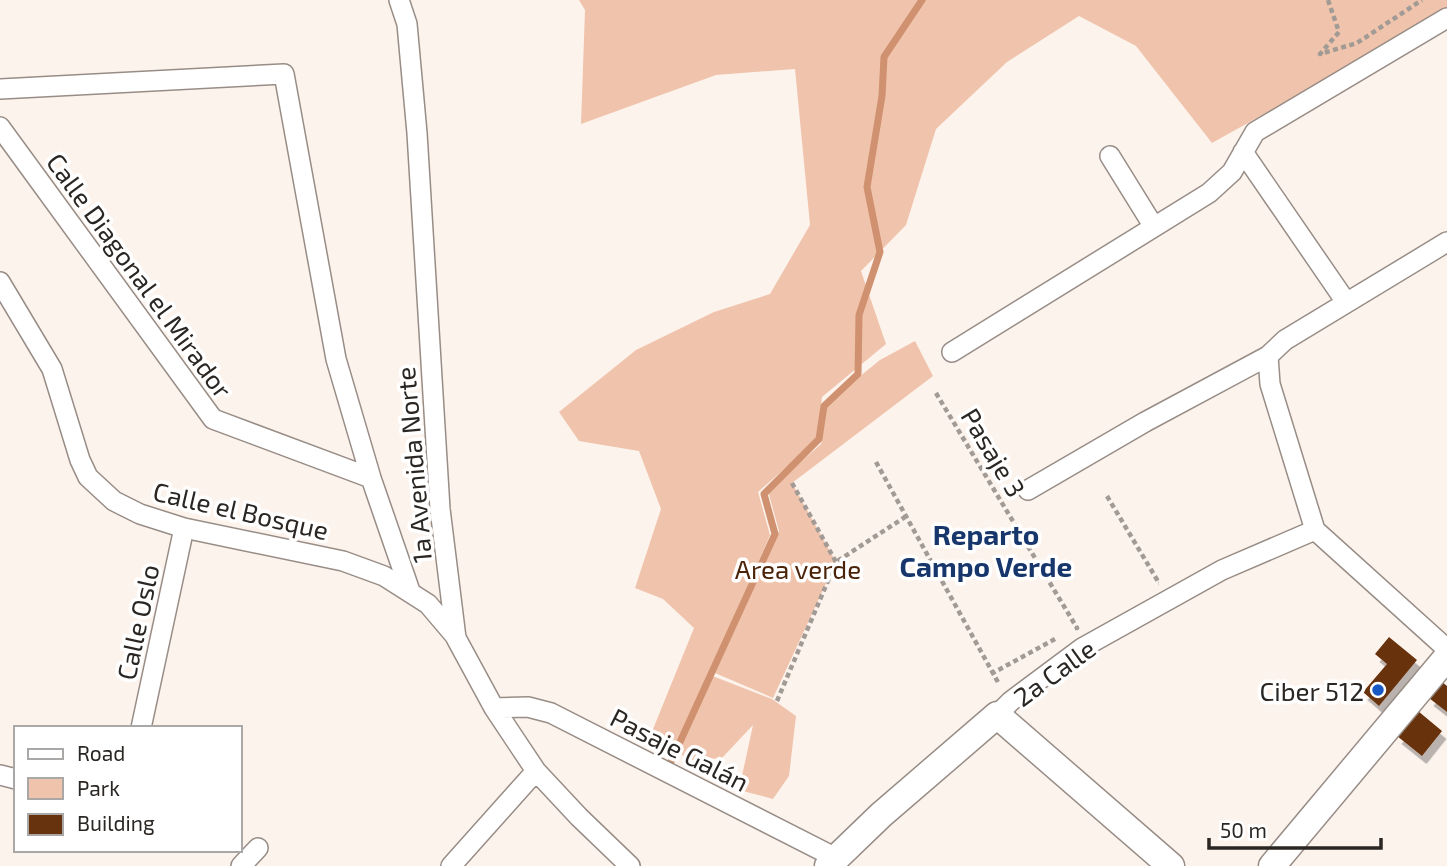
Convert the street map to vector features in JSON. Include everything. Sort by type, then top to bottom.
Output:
[{"type":"street","name":"1a Avenida Norte","points":[[399,0],[407,24],[417,133],[440,509],[456,638],[494,708],[536,771],[630,866]]},
{"type":"street","points":[[952,352],[1209,193],[1232,172],[1255,132],[1447,18]]},
{"type":"street","points":[[0,89],[284,74],[336,359],[371,478],[410,591]]},
{"type":"street","name":"Calle Diagonal el Mirador","points":[[0,127],[212,419],[371,478]]},
{"type":"street","points":[[1243,152],[1346,302]]},
{"type":"street","points":[[1110,156],[1154,227]]},
{"type":"street","points":[[1028,491],[1144,422],[1268,356],[1285,340],[1447,242]]},
{"type":"street","name":"Calle el Bosque","points":[[0,282],[52,369],[80,460],[88,477],[114,501],[131,510],[184,528],[343,561],[384,576],[428,604],[456,638]]},
{"type":"street","points":[[1268,356],[1269,384],[1315,530],[1447,649]]},
{"type":"street","name":"Calle Oslo","points":[[141,726],[184,528]]},
{"type":"street","name":"2a Calle","points":[[832,862],[881,815],[1004,708],[1082,648],[1222,569],[1315,530]]},
{"type":"street","points":[[1272,866],[1447,657]]},
{"type":"street","name":"Pasaje Galán","points":[[494,708],[528,707],[551,713],[832,862]]},
{"type":"street","points":[[1004,708],[1171,866]]},
{"type":"street","points":[[451,866],[536,771]]},
{"type":"street","points":[[241,866],[258,848]]},
{"type":"path","points":[[1328,0],[1339,32],[1320,54],[1357,43],[1422,0]]},
{"type":"path","name":"Pasaje 3","points":[[936,393],[1077,628],[991,674]]},
{"type":"path","points":[[876,462],[991,674],[1004,708]]},
{"type":"path","points":[[792,483],[836,562]]},
{"type":"path","points":[[1107,496],[1159,583]]},
{"type":"path","points":[[777,701],[836,562],[905,517]]},
{"type":"green space","points":[[579,0],[1447,0],[1447,21],[1355,63],[1212,143],[1136,46],[1079,16],[1007,62],[936,129],[906,225],[861,271],[886,344],[822,397],[817,440],[758,492],[770,535],[710,675],[772,699],[796,716],[789,776],[773,799],[739,790],[753,725],[722,758],[692,760],[649,739],[694,628],[663,599],[635,588],[661,509],[639,451],[579,441],[559,412],[636,350],[714,312],[770,294],[810,225],[795,69],[716,75],[581,124],[585,10]]},
{"type":"green space","name":"Area verde","points":[[915,341],[933,376],[792,483],[836,562],[773,698],[715,673],[779,531],[768,491],[821,444],[828,402],[880,360]]},
{"type":"building","points":[[1389,637],[1417,660],[1379,706],[1363,692],[1387,664],[1375,654]]},
{"type":"building","points":[[1442,682],[1447,686],[1447,712],[1429,698]]},
{"type":"building","points":[[1418,711],[1442,731],[1422,756],[1397,736]]},
{"type":"waterway","points":[[669,766],[775,534],[764,494],[819,439],[824,406],[858,374],[859,315],[880,252],[867,187],[882,96],[884,57],[922,0]]},
{"type":"place","name":"Ciber 512","points":[[1378,690]]},
{"type":"district","name":"Reparto Campo Verde","points":[[986,550]]}]
